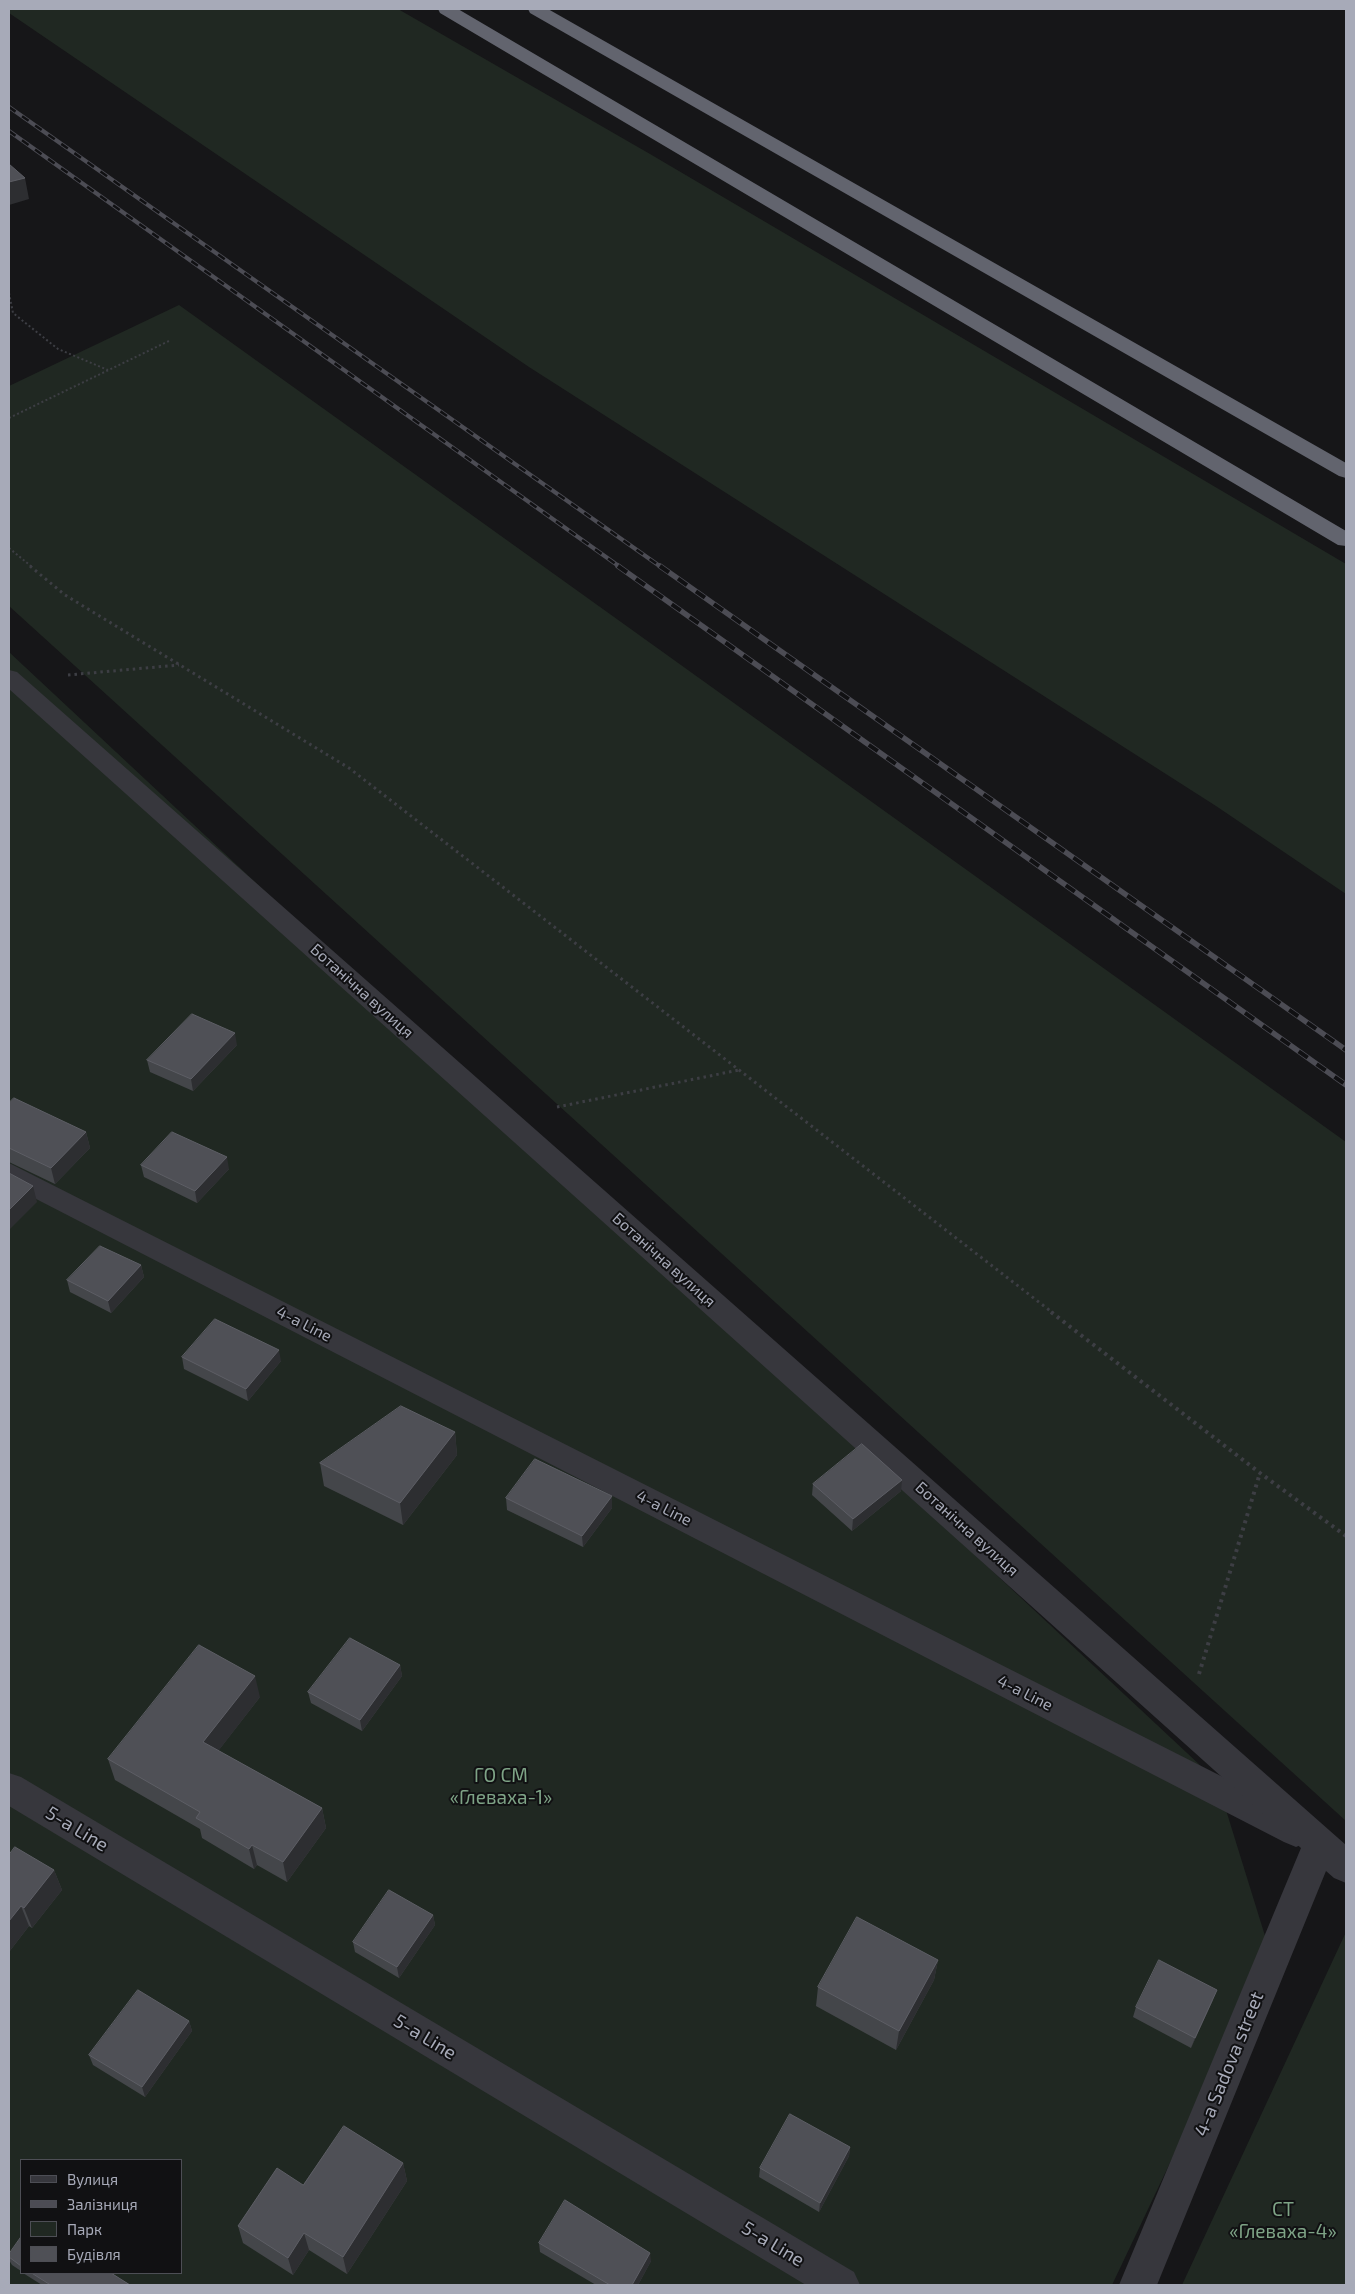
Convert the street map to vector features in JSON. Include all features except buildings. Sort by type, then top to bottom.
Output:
[{"type":"highway","points":[[446,9],[1346,540]]},
{"type":"highway","points":[[536,9],[1346,472]]},
{"type":"street","name":"Ботанічна вулиця","points":[[11,679],[1320,1843]]},
{"type":"street","name":"4-a Line","points":[[9,1173],[1320,1843]]},
{"type":"street","name":"5-a Line","points":[[9,1788],[842,2285]]},
{"type":"street","points":[[1320,1843],[1346,1867]]},
{"type":"street","name":"4-a Sadova street","points":[[1138,2285],[1320,1843]]},
{"type":"path","points":[[9,294],[13,314],[58,349],[108,370]]},
{"type":"path","points":[[9,418],[171,340]]},
{"type":"path","points":[[9,548],[65,595],[349,768],[1260,1473],[1346,1536]]},
{"type":"path","points":[[11,679],[180,664]]},
{"type":"path","points":[[554,1108],[740,1070]]},
{"type":"path","points":[[1184,1723],[1260,1473]]},
{"type":"green space","points":[[9,9],[398,9],[650,154],[1346,564],[1346,894],[1216,806],[529,367],[9,13]]},
{"type":"green space","points":[[179,305],[1346,1142],[1346,1821],[9,606],[9,386]]},
{"type":"green space","name":"ГО СМ «Глеваха-1»","points":[[9,652],[1217,1781],[1270,1952],[1112,2285],[9,2285]]},
{"type":"green space","name":"СТ «Глеваха-4»","points":[[1346,1932],[1346,2285],[1182,2285]]},
{"type":"railway","points":[[9,107],[661,567]]},
{"type":"railway","points":[[9,131],[620,567]]},
{"type":"railway","points":[[618,566],[1346,1085]]},
{"type":"railway","points":[[660,566],[1346,1050]]}]
